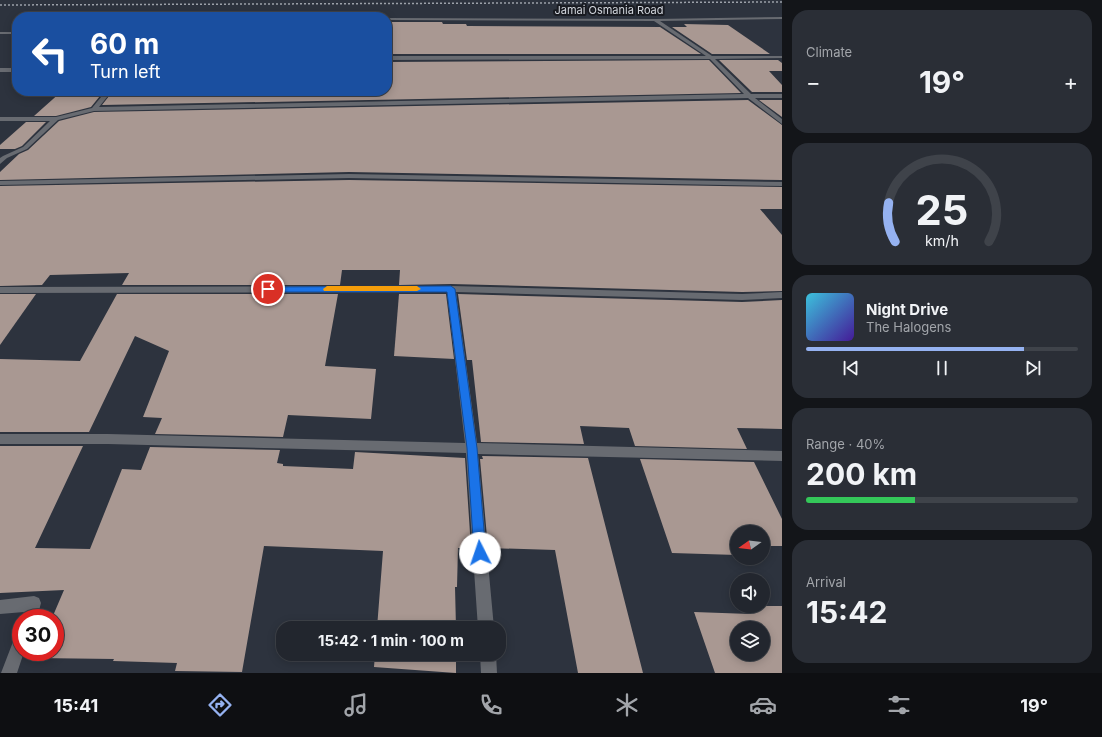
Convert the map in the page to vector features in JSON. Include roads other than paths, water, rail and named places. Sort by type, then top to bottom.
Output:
[{"type":"street","name":"Jamai Osmania Road","points":[[392,19],[655,20],[782,18]]},
{"type":"street","points":[[655,20],[711,57],[748,96],[782,122]]},
{"type":"street","points":[[0,33],[12,33]]},
{"type":"street","points":[[392,58],[782,57]]},
{"type":"street","points":[[0,70],[12,70]]},
{"type":"street","points":[[94,109],[105,96]]},
{"type":"street","points":[[0,119],[56,118],[94,109],[782,96]]},
{"type":"street","points":[[0,162],[5,157],[25,148],[56,118]]},
{"type":"street","points":[[0,183],[349,176],[782,184]]},
{"type":"street","points":[[0,290],[451,289],[742,297],[782,295]]},
{"type":"street","points":[[451,289],[472,448],[485,621]]},
{"type":"street","points":[[0,439],[108,439],[782,456]]},
{"type":"street","points":[[0,607],[34,603],[32,609]]},
{"type":"street","points":[[9,673],[13,661]]},
{"type":"street","points":[[488,661],[489,673]]},
{"type":"railway","points":[[0,5],[782,2]]}]
